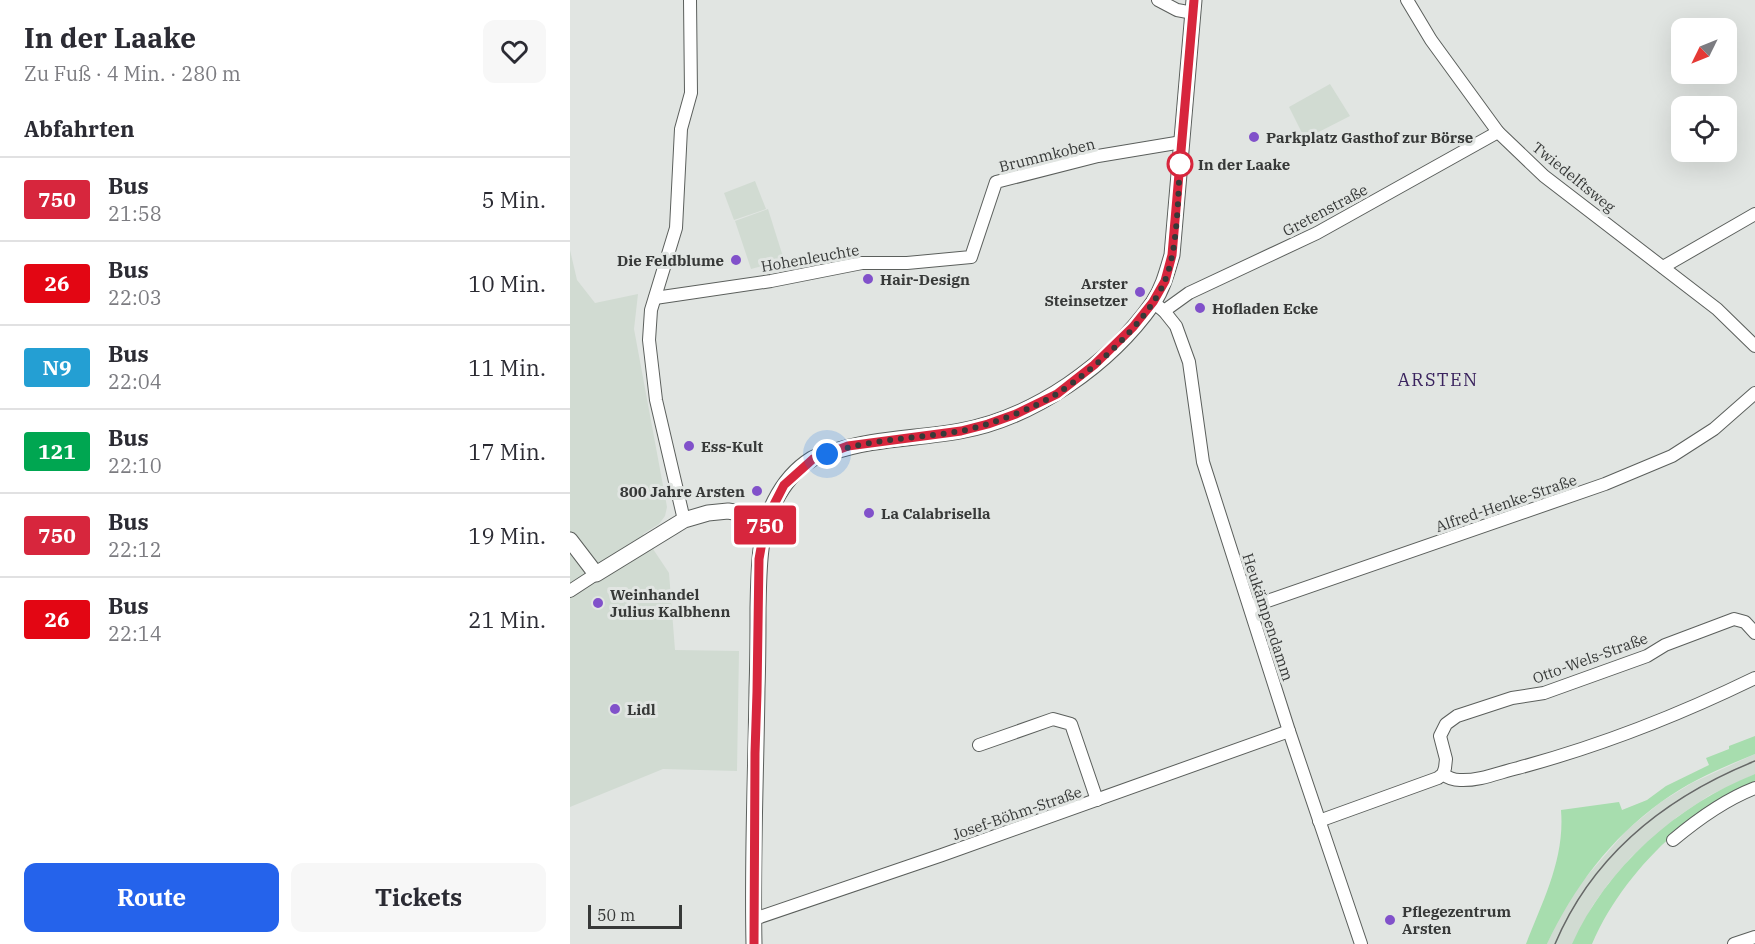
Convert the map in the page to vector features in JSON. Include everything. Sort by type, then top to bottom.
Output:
[{"type":"street","points":[[684,519],[655,390],[649,340],[651,310],[676,228],[681,129],[692,93],[690,0]]},
{"type":"street","points":[[754,944],[759,559],[766,520],[784,485],[813,459],[848,446],[961,431],[1016,414],[1057,394],[1094,365],[1133,327],[1159,307],[1172,255],[1194,7],[1177,10],[1158,0]]},
{"type":"street","name":"Twiedelftsweg","points":[[1407,0],[1431,40],[1498,132],[1544,176],[1717,309],[1755,346]]},
{"type":"street","name":"Gretenstraße","points":[[1159,307],[1317,233],[1498,132]]},
{"type":"street","name":"Brummkoben","points":[[970,256],[996,182],[1098,156],[1182,142]]},
{"type":"street","points":[[1664,267],[1755,214]]},
{"type":"street","name":"Hohenleuchte","points":[[655,298],[771,281],[862,262],[907,263],[970,256]]},
{"type":"street","name":"Heukämpendamm","points":[[1159,307],[1176,326],[1189,362],[1203,462],[1289,731],[1361,944]]},
{"type":"street","name":"Alfred-Henke-Straße","points":[[1250,607],[1605,484],[1672,456],[1714,429],[1755,393]]},
{"type":"street","points":[[570,591],[684,519],[728,511],[752,514],[766,520]]},
{"type":"street","points":[[570,540],[596,574]]},
{"type":"street","name":"Otto-Wels-Straße","points":[[1443,774],[1446,759],[1440,736],[1446,724],[1457,716],[1512,698],[1544,693],[1647,656],[1665,645],[1734,619],[1745,622],[1755,633]]},
{"type":"street","points":[[1319,820],[1438,778],[1443,774],[1459,780],[1476,779],[1551,759],[1634,731],[1716,698],[1755,678]]},
{"type":"street","points":[[979,745],[1053,719],[1071,724],[1097,800]]},
{"type":"street","name":"Josef-Böhm-Straße","points":[[754,920],[1289,731]]},
{"type":"street","points":[[1673,840],[1715,808],[1755,788]]},
{"type":"street","points":[[1734,944],[1755,937]]},
{"type":"shaded area","points":[[1330,84],[1350,116],[1305,139],[1289,107]]},
{"type":"shaded area","points":[[755,181],[766,209],[734,220],[724,193]]},
{"type":"shaded area","points":[[768,209],[784,260],[751,269],[735,221]]},
{"type":"shaded area","points":[[570,250],[577,280],[595,303],[638,294],[634,329],[667,507],[665,516],[659,524],[643,534],[669,573],[675,650],[739,651],[737,771],[663,769],[570,807]]},
{"type":"shaded area","points":[[1755,754],[1755,774],[1710,795],[1677,817],[1631,857],[1593,905],[1572,944],[1547,944],[1560,916],[1580,884],[1627,830],[1661,802],[1692,783]]},
{"type":"green space","points":[[1755,736],[1755,754],[1683,787],[1643,816],[1610,848],[1581,884],[1547,944],[1526,944],[1546,895],[1556,862],[1560,845],[1561,810],[1619,802],[1622,810],[1647,800],[1666,786],[1709,765],[1706,758]]},
{"type":"green space","points":[[1755,774],[1755,781],[1731,794],[1682,828],[1649,858],[1617,899],[1592,944],[1572,944],[1604,889],[1647,842],[1698,803]]},
{"type":"tram line","points":[[1555,944],[1590,882],[1636,832],[1692,792],[1755,761]]},
{"type":"bus line","name":"750","points":[[754,944],[759,559],[766,520],[774,502],[784,485],[797,471],[813,459],[848,446],[961,431],[1016,414],[1057,394],[1094,365],[1133,327],[1153,302],[1165,281],[1172,255],[1194,0]]},
{"type":"place","name":"Parkplatz Gasthof zur Börse","points":[[1254,137]]},
{"type":"place","name":"In der Laake","points":[[1180,164]]},
{"type":"place","name":"Die Feldblume","points":[[736,260]]},
{"type":"place","name":"Hair-Design","points":[[868,279]]},
{"type":"place","name":"Arster Steinsetzer","points":[[1140,292]]},
{"type":"place","name":"Hofladen Ecke","points":[[1200,308]]},
{"type":"place","name":"Ess-Kult","points":[[689,446]]},
{"type":"place","name":"800 Jahre Arsten","points":[[757,491]]},
{"type":"place","name":"La Calabrisella","points":[[869,513]]},
{"type":"place","name":"Weinhandel Julius Kalbhenn","points":[[598,603]]},
{"type":"place","name":"Lidl","points":[[615,709]]},
{"type":"place","name":"Pflegezentrum Arsten","points":[[1390,920]]},
{"type":"district","name":"ARSTEN","points":[[1438,379]]},
{"type":"route","points":[[827,454],[848,446],[961,431],[988,424],[1016,414],[1057,394],[1094,365],[1133,327],[1153,302],[1165,281],[1172,255],[1180,161],[1180,164]]}]
